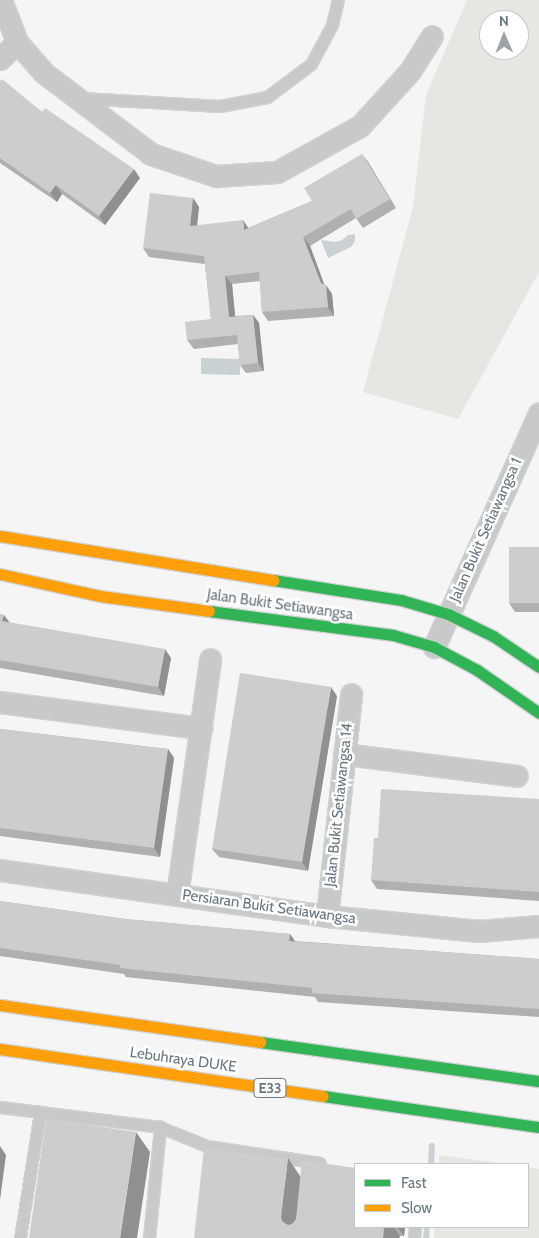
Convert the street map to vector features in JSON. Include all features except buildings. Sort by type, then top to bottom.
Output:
[{"type":"main road","name":"Jalan Bukit Setiawangsa","points":[[0,536],[401,600],[448,614],[493,636],[539,667]]},
{"type":"main road","name":"Jalan Bukit Setiawangsa","points":[[0,574],[100,596],[393,636],[434,647],[477,670],[539,713]]},
{"type":"main road","name":"Lebuhraya DUKE","points":[[0,1005],[539,1081]]},
{"type":"main road","name":"Lebuhraya DUKE","points":[[0,1049],[539,1127]]},
{"type":"street","points":[[1,0],[17,42],[44,73],[151,154],[216,176],[277,172],[360,126],[410,71],[432,36]]},
{"type":"street","points":[[0,59],[17,42]]},
{"type":"street","name":"Jalan Bukit Setiawangsa 1","points":[[434,647],[539,414]]},
{"type":"street","points":[[178,895],[210,659]]},
{"type":"street","name":"Jalan Bukit Setiawangsa 14","points":[[327,916],[351,694]]},
{"type":"street","points":[[0,702],[201,728]]},
{"type":"street","points":[[344,754],[517,776]]},
{"type":"street","name":"Persiaran Bukit Setiawangsa","points":[[0,870],[327,916],[479,931],[539,926]]},
{"type":"lane","points":[[77,98],[220,106],[267,97],[311,64],[332,25],[338,0]]},
{"type":"lane","points":[[0,1107],[160,1127],[207,1150],[311,1166],[329,1164]]},
{"type":"lane","points":[[20,1238],[40,1112]]},
{"type":"lane","points":[[149,1238],[160,1127]]},
{"type":"shaded area","points":[[467,0],[539,0],[539,272],[458,419],[363,392],[413,207],[426,95]]},
{"type":"shaded area","points":[[355,234],[355,241],[351,247],[328,258],[321,240],[336,242],[348,235]]},
{"type":"shaded area","points":[[201,358],[240,359],[240,375],[201,374]]},
{"type":"shaded area","points":[[439,1155],[499,1163],[439,1163]]},
{"type":"shaded area","points":[[529,1167],[539,1169],[539,1238],[434,1238],[434,1228],[529,1228]]},
{"type":"waterway","points":[[431,1163],[432,1146]]},
{"type":"waterway","points":[[426,1238],[427,1228]]},
{"type":"traffic: fast","points":[[273,580],[401,600],[448,614],[493,636],[539,667]]},
{"type":"traffic: fast","points":[[209,611],[393,635],[434,647],[477,670],[539,713]]},
{"type":"traffic: fast","points":[[260,1042],[539,1081]]},
{"type":"traffic: fast","points":[[323,1096],[539,1127]]},
{"type":"traffic: slow","points":[[0,536],[273,580]]},
{"type":"traffic: slow","points":[[0,574],[100,596],[209,611]]},
{"type":"traffic: slow","points":[[0,1005],[260,1042]]},
{"type":"traffic: slow","points":[[0,1049],[323,1096]]}]
